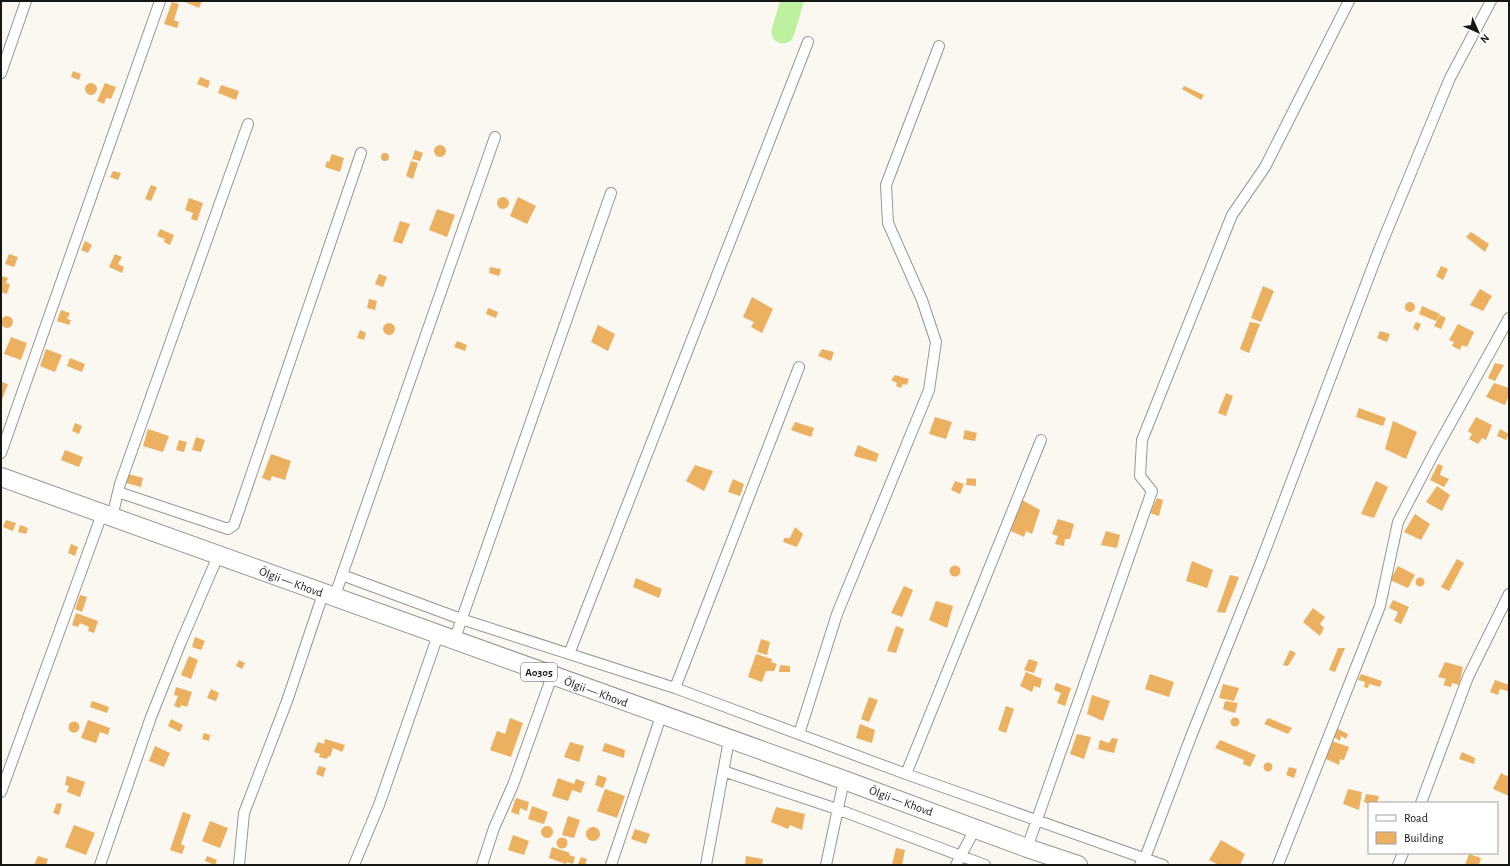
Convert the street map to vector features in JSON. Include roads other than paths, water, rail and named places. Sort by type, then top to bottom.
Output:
[{"type":"highway","name":"Ölgii — Khovd","points":[[1,477],[1077,865]]},
{"type":"street","points":[[1,73],[26,1]]},
{"type":"street","points":[[1,451],[160,1]]},
{"type":"street","points":[[1027,848],[1152,491],[1140,476],[1142,440],[1232,215],[1266,167],[1349,1]]},
{"type":"street","points":[[1143,862],[1260,564],[1379,250],[1450,78],[1491,1]]},
{"type":"street","points":[[569,654],[808,42]]},
{"type":"street","points":[[799,734],[837,614],[929,390],[936,342],[922,300],[888,223],[886,185],[939,46]]},
{"type":"street","points":[[1,792],[107,515],[118,492],[248,124]]},
{"type":"street","points":[[239,865],[244,813],[328,596],[342,574],[495,137]]},
{"type":"street","points":[[118,492],[228,529],[234,525],[361,153]]},
{"type":"street","points":[[354,865],[446,638],[461,619],[611,193]]},
{"type":"street","points":[[1278,865],[1380,606],[1398,522],[1434,453],[1509,318]]},
{"type":"street","points":[[675,688],[799,367]]},
{"type":"street","points":[[906,774],[1041,440]]},
{"type":"street","points":[[100,865],[154,710],[180,642],[218,556]]},
{"type":"street","points":[[342,574],[461,619],[675,688],[906,774],[1036,819],[1143,862],[1163,865]]},
{"type":"street","points":[[1421,802],[1468,677],[1509,594]]},
{"type":"street","points":[[482,865],[494,828],[513,785],[552,676]]},
{"type":"street","points":[[611,865],[661,716]]},
{"type":"street","points":[[706,865],[729,740]]},
{"type":"street","points":[[723,771],[837,809],[958,861],[985,865]]},
{"type":"street","points":[[826,865],[844,780]]},
{"type":"street","points":[[958,861],[974,829]]},
{"type":"street","points":[[1398,865],[1402,854]]},
{"type":"waterway","points":[[783,32],[792,1]]}]
